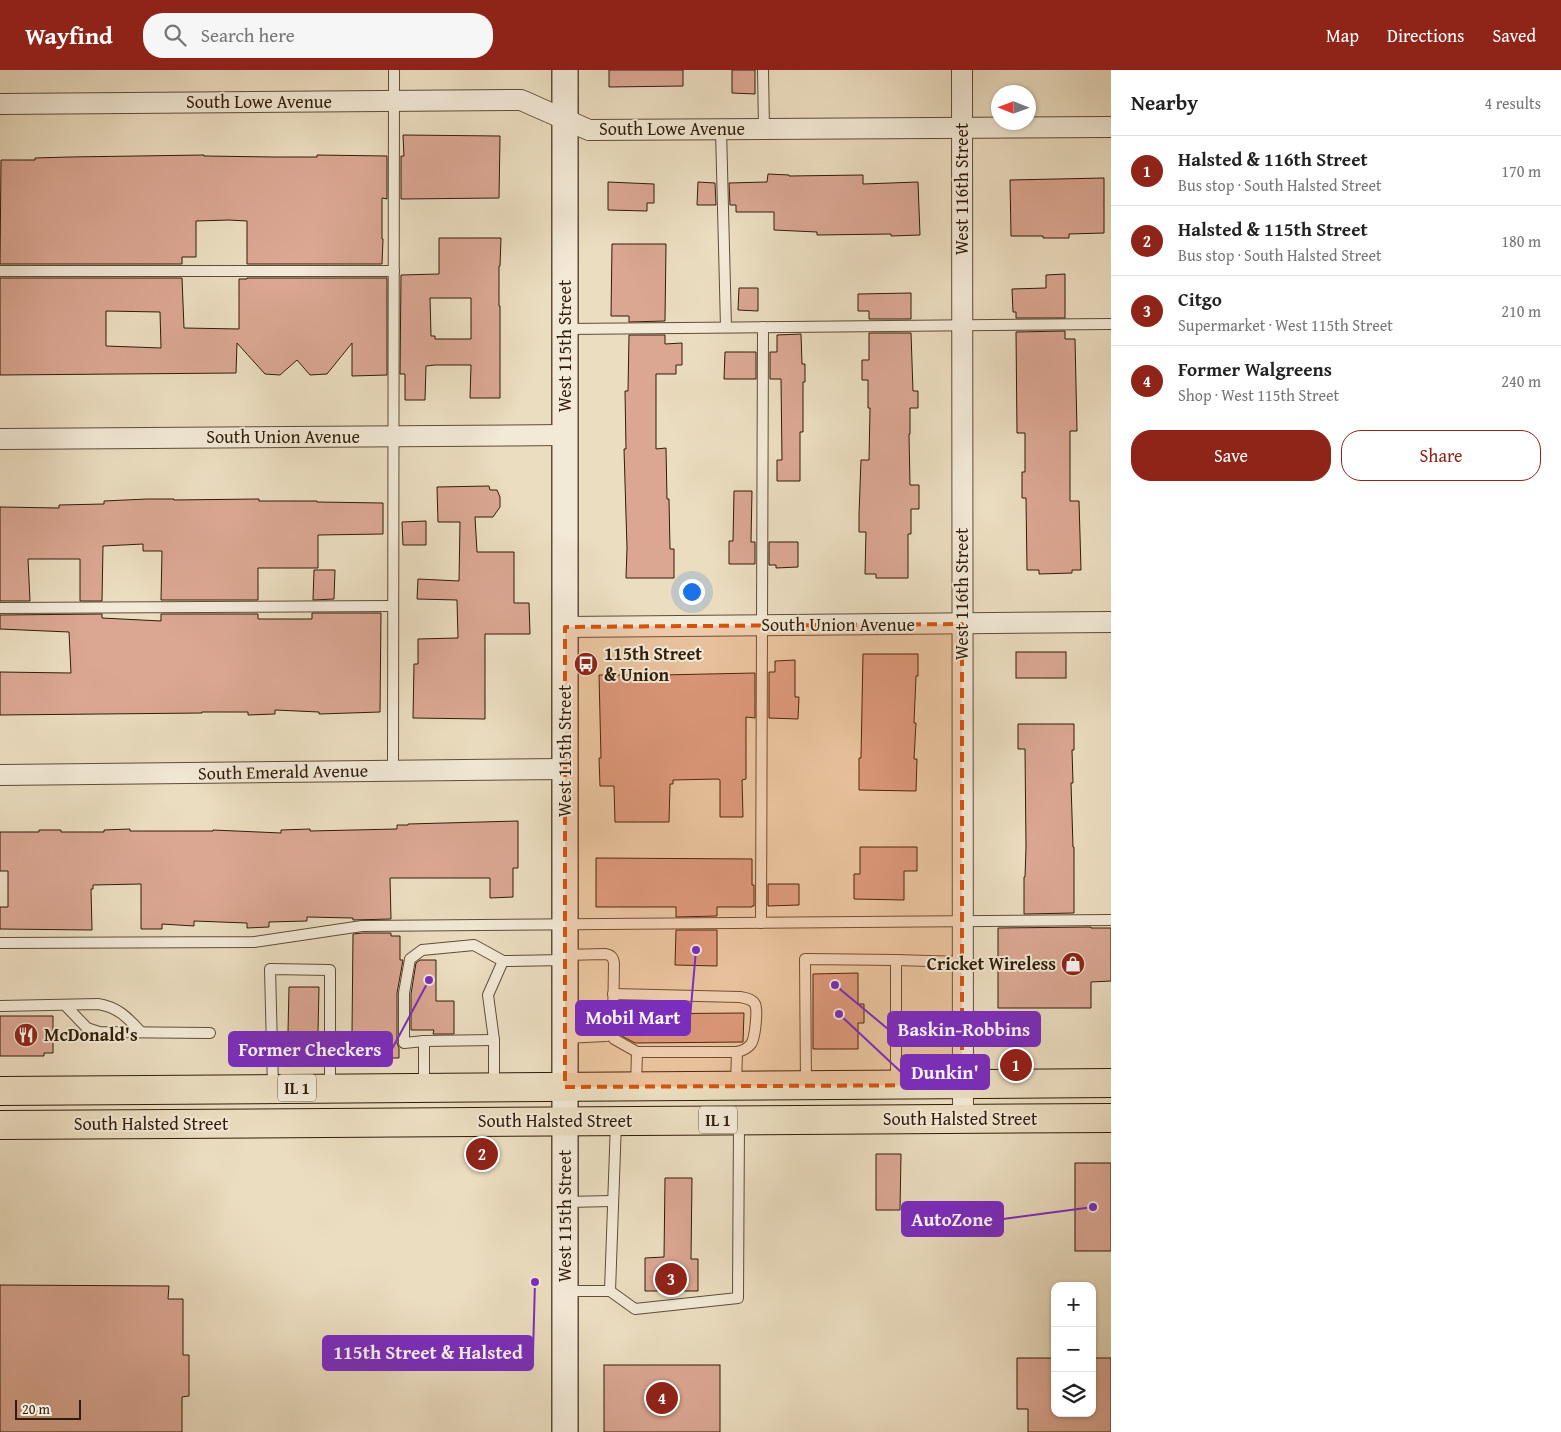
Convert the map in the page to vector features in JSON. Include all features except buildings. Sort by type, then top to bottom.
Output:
[{"type":"main road","name":"South Halsted Street","points":[[0,1091],[1111,1083]]},
{"type":"main road","name":"South Halsted Street","points":[[0,1125],[1111,1118]]},
{"type":"street","name":"West 115th Street","points":[[565,70],[565,1432]]},
{"type":"street","name":"West 116th Street","points":[[962,70],[963,1119]]},
{"type":"street","name":"South Lowe Avenue","points":[[0,104],[521,100],[589,130],[1111,126]]},
{"type":"street","name":"South Union Avenue","points":[[0,439],[565,435]]},
{"type":"street","name":"South Union Avenue","points":[[565,627],[1111,622]]},
{"type":"street","name":"South Emerald Avenue","points":[[0,776],[565,769]]},
{"type":"lane","points":[[392,771],[394,70]]},
{"type":"lane","points":[[763,70],[764,129]]},
{"type":"lane","points":[[721,129],[726,327]]},
{"type":"lane","points":[[0,271],[394,270]]},
{"type":"lane","points":[[565,329],[1111,324]]},
{"type":"lane","points":[[761,923],[763,327]]},
{"type":"lane","points":[[0,608],[393,606]]},
{"type":"lane","points":[[0,944],[254,942],[362,926],[1111,920]]},
{"type":"lane","points":[[494,1040],[404,1043],[404,993],[410,959],[422,950],[474,945],[504,961],[605,954],[613,959],[614,963],[613,1026],[611,1034],[614,1039],[636,1052],[737,1052],[746,1049],[754,1038],[756,1009],[750,999],[740,997],[614,994]]},
{"type":"lane","points":[[806,1086],[805,959],[962,962]]},
{"type":"lane","points":[[896,960],[896,1085]]},
{"type":"lane","points":[[494,1087],[494,1040],[488,995],[504,961]]},
{"type":"lane","points":[[274,1088],[270,969],[330,970],[330,1088]]},
{"type":"lane","points":[[65,1005],[88,1028],[99,1032],[210,1033]]},
{"type":"lane","points":[[0,1006],[109,1005],[128,1017],[141,1032]]},
{"type":"lane","points":[[565,1038],[606,1036],[611,1034]]},
{"type":"lane","points":[[424,1041],[424,1088]]},
{"type":"lane","points":[[636,1052],[636,1087]]},
{"type":"lane","points":[[736,1086],[737,1052]]},
{"type":"lane","points":[[565,1291],[610,1291],[635,1309],[738,1298],[739,1120]]},
{"type":"lane","points":[[610,1291],[616,1121]]},
{"type":"lane","points":[[565,1202],[612,1201]]},
{"type":"highlighted area","points":[[962,624],[962,1085],[565,1087],[565,627]]},
{"type":"place","name":"115th Street & Union","points":[[586,664]]},
{"type":"place","name":"Mobil Mart","points":[[696,950]]},
{"type":"place","name":"Cricket Wireless","points":[[1073,964]]},
{"type":"place","name":"Former Checkers","points":[[429,980]]},
{"type":"place","name":"Baskin-Robbins","points":[[835,985]]},
{"type":"place","name":"Dunkin'","points":[[839,1014]]},
{"type":"place","name":"McDonald's","points":[[26,1035]]},
{"type":"place","name":"Halsted & 116th Street","points":[[1016,1065]]},
{"type":"place","name":"Halsted & 115th Street","points":[[482,1154]]},
{"type":"place","name":"AutoZone","points":[[1093,1207]]},
{"type":"place","name":"Citgo","points":[[671,1279]]},
{"type":"place","name":"115th Street & Halsted","points":[[535,1282]]},
{"type":"place","name":"Former Walgreens","points":[[662,1398]]}]
